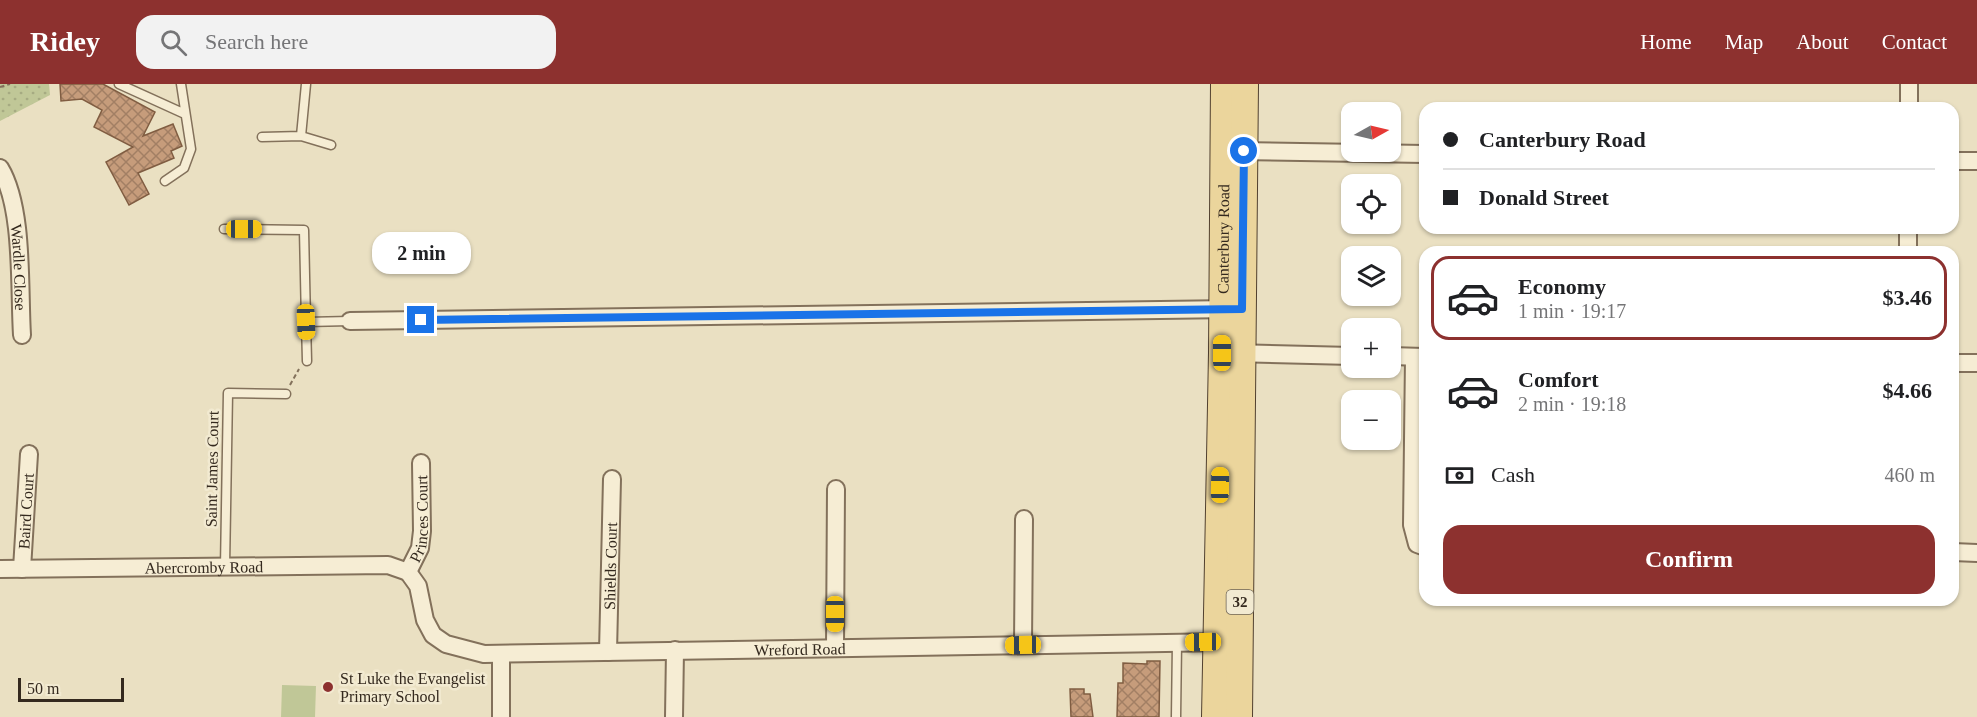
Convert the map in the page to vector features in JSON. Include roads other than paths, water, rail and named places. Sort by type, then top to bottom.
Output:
[{"type":"main road","name":"Canterbury Road","points":[[1224,84],[1234,151]]},
{"type":"main road","name":"Canterbury Road","points":[[1215,717],[1228,642],[1234,151],[1245,84]]},
{"type":"main road","name":"Canterbury Road","points":[[1228,642],[1239,717]]},
{"type":"street","points":[[1909,84],[1909,102]]},
{"type":"street","points":[[1234,151],[1419,154]]},
{"type":"street","points":[[1959,161],[1977,161]]},
{"type":"street","name":"Wardle Close","points":[[0,168],[8,181],[16,216],[22,335]]},
{"type":"street","points":[[350,321],[1232,309]]},
{"type":"street","points":[[1232,353],[1341,356]]},
{"type":"street","points":[[1401,357],[1419,357],[1412,525],[1419,541]]},
{"type":"street","points":[[1959,363],[1977,363]]},
{"type":"street","name":"Baird Court","points":[[22,569],[29,453]]},
{"type":"street","name":"Princes Court","points":[[408,572],[420,548],[421,463]]},
{"type":"street","name":"Shields Court","points":[[608,652],[612,479]]},
{"type":"street","points":[[835,648],[836,489]]},
{"type":"street","points":[[1023,645],[1024,519]]},
{"type":"street","points":[[1959,552],[1977,553]]},
{"type":"street","name":"Abercromby Road","points":[[0,569],[388,565],[408,572]]},
{"type":"street","name":"Wreford Road","points":[[408,572],[418,586],[425,620],[433,635],[461,650],[484,654],[1228,642]]},
{"type":"street","points":[[675,650],[675,717]]},
{"type":"street","points":[[501,654],[501,717]]},
{"type":"lane","points":[[119,84],[185,114]]},
{"type":"lane","points":[[165,181],[184,168],[191,149],[181,84]]},
{"type":"lane","points":[[301,136],[306,84]]},
{"type":"lane","points":[[262,137],[301,136],[331,145]]},
{"type":"lane","points":[[224,229],[304,230],[307,361]]},
{"type":"lane","points":[[306,322],[350,321]]},
{"type":"lane","name":"Saint James Court","points":[[225,567],[228,393],[286,394]]},
{"type":"lane","points":[[1176,717],[1177,643]]},
{"type":"place","name":"St Luke the Evangelist Primary School","points":[[328,687]]}]
